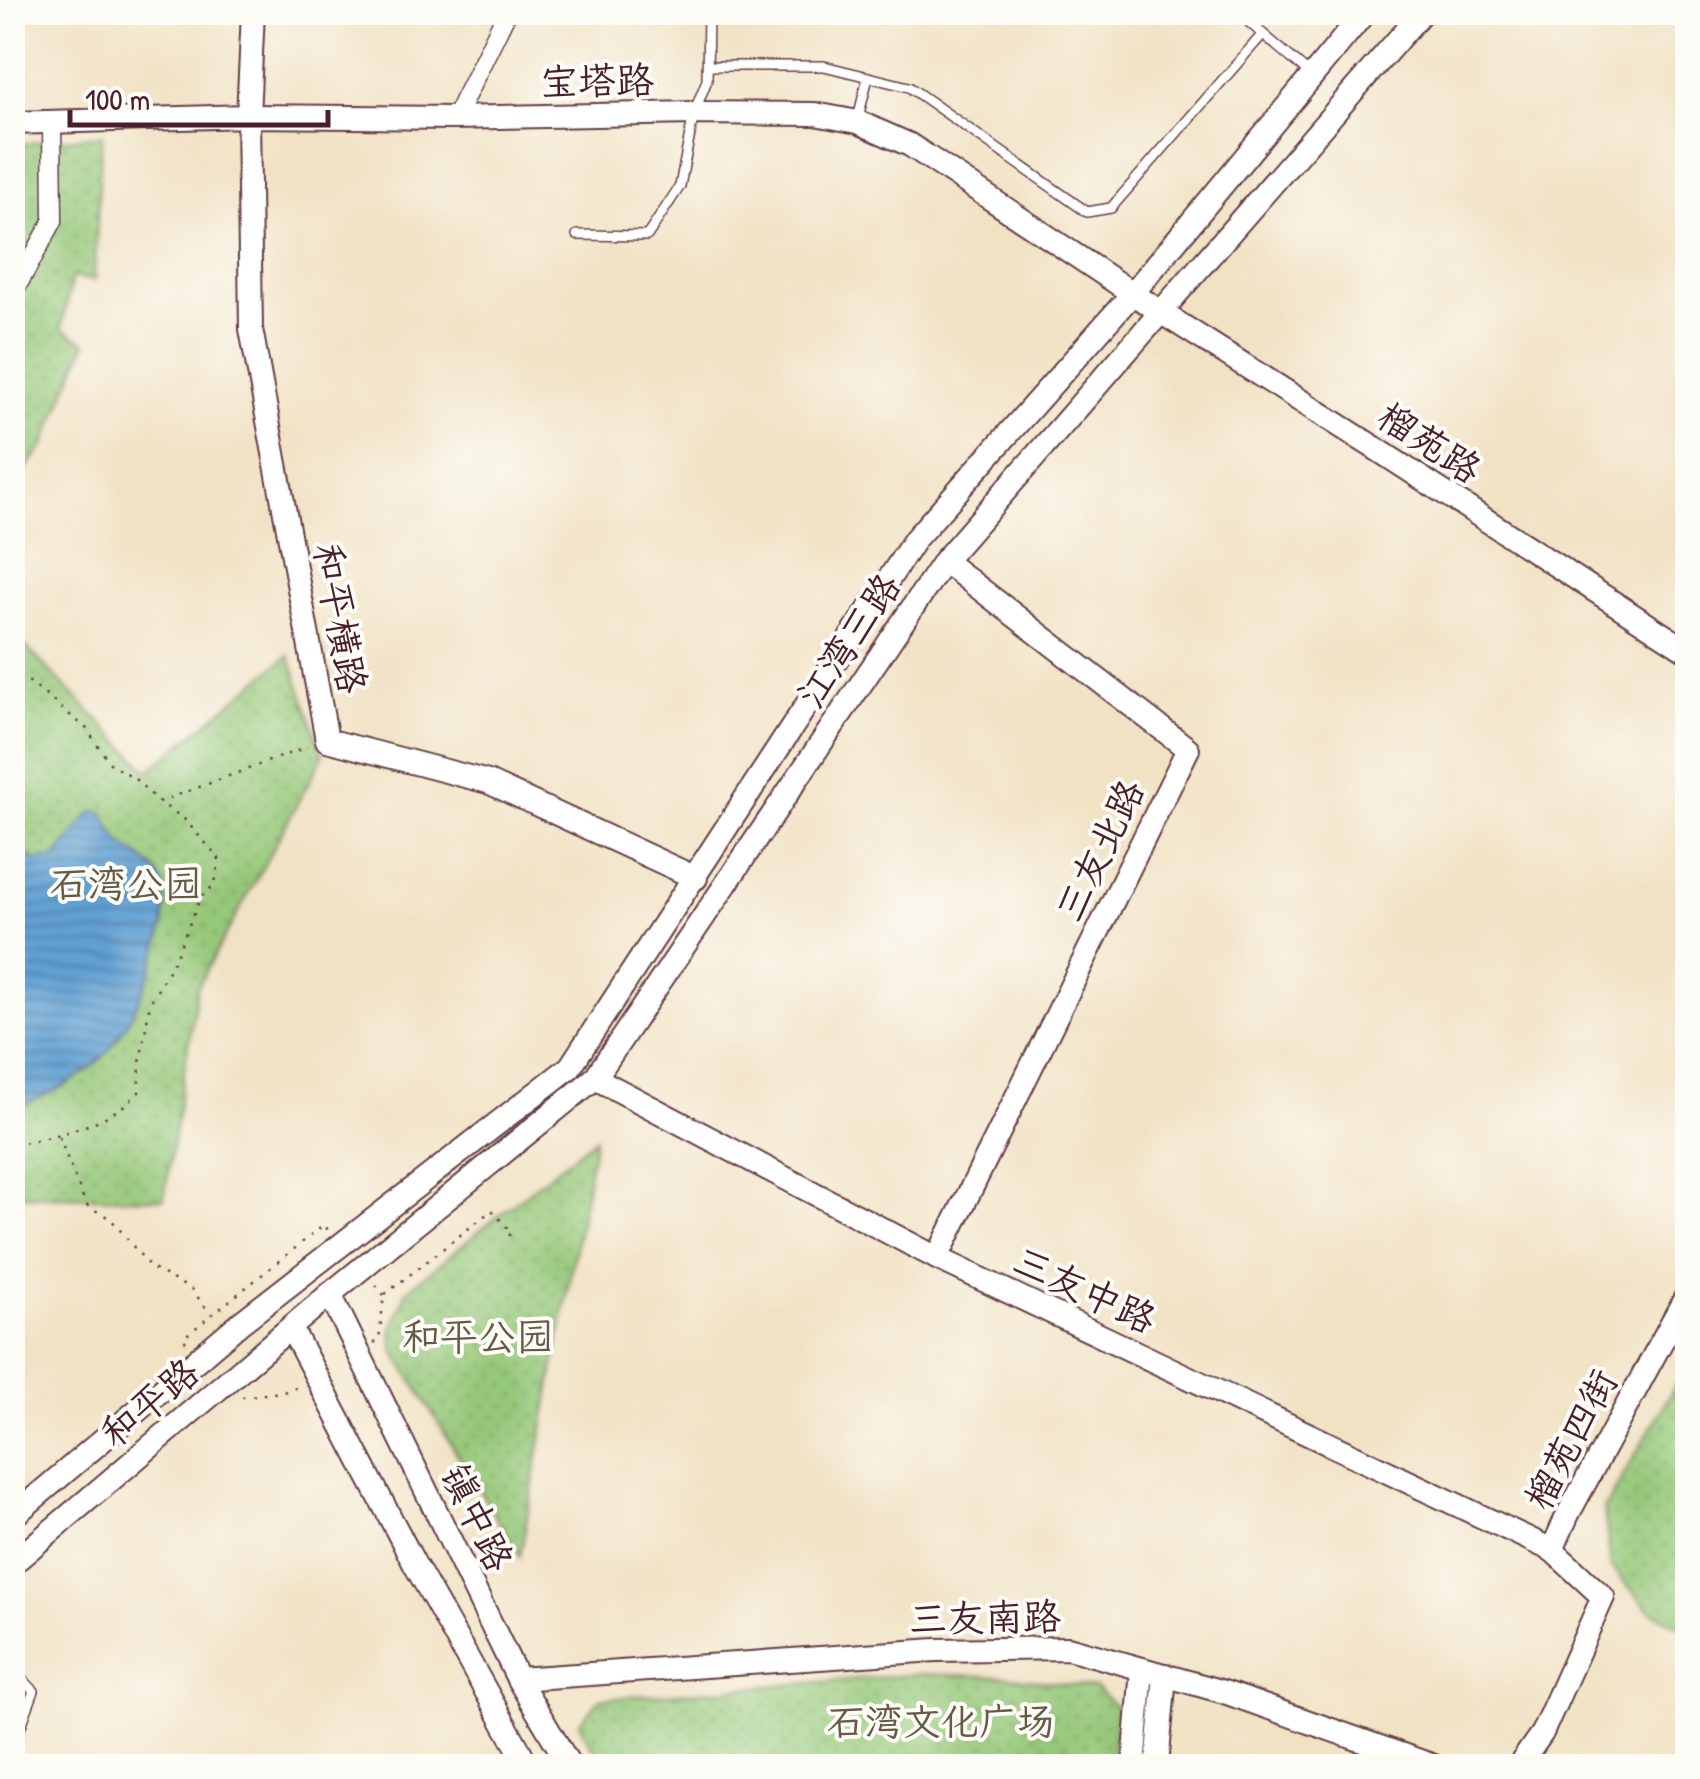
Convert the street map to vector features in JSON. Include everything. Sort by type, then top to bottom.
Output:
[{"type":"street","name":"和平横路","points":[[253,12],[248,116],[252,329],[327,740],[488,782],[696,878]]},
{"type":"street","points":[[455,118],[507,12]]},
{"type":"street","name":"江湾三路","points":[[297,1278],[570,1067],[915,539],[1133,293],[1365,12]]},
{"type":"street","name":"江湾三路","points":[[330,1294],[594,1078],[944,561],[1422,12]]},
{"type":"street","name":"宝塔路","points":[[12,123],[248,116],[815,114],[858,122],[910,145],[1133,293]]},
{"type":"street","points":[[12,295],[52,220],[52,122]]},
{"type":"street","name":"榴苑路","points":[[1133,293],[1688,652]]},
{"type":"street","name":"三友北路","points":[[937,1258],[1188,749],[944,561]]},
{"type":"street","name":"三友中路","points":[[594,1078],[937,1258],[1552,1550]]},
{"type":"street","points":[[291,1328],[297,1278],[330,1294]]},
{"type":"street","name":"和平路","points":[[12,1517],[297,1278]]},
{"type":"street","name":"榴苑四街","points":[[1519,1766],[1542,1733],[1602,1597],[1552,1550],[1688,1293]]},
{"type":"street","name":"和平路","points":[[12,1564],[330,1294]]},
{"type":"street","name":"镇中路","points":[[330,1294],[518,1679],[570,1766]]},
{"type":"street","name":"镇中路","points":[[291,1328],[414,1563],[528,1766]]},
{"type":"street","name":"三友南路","points":[[518,1679],[974,1650],[1068,1648],[1224,1692],[1434,1766]]},
{"type":"street","points":[[1134,1766],[1154,1672]]},
{"type":"street","points":[[1154,1672],[1157,1766]]},
{"type":"lane","points":[[577,235],[647,236],[680,186],[694,114],[707,80],[708,12]]},
{"type":"lane","points":[[1236,12],[1312,76]]},
{"type":"lane","points":[[708,66],[824,66],[908,87],[1087,212],[1111,208],[1262,35]]},
{"type":"lane","points":[[858,122],[868,77]]},
{"type":"lane","points":[[12,1669],[34,1692],[12,1750]]},
{"type":"path","points":[[12,668],[86,728],[112,766],[132,776],[158,802],[184,819],[219,858],[214,884],[201,897],[150,1003],[139,1092],[125,1107],[58,1136],[12,1145]]},
{"type":"path","points":[[158,802],[327,740]]},
{"type":"path","points":[[58,1136],[86,1205],[111,1219],[150,1267],[192,1290],[212,1314]]},
{"type":"path","points":[[379,1340],[384,1295],[492,1210],[512,1233],[504,1239]]},
{"type":"path","points":[[182,1338],[324,1225]]},
{"type":"path","points":[[233,1398],[289,1392]]},
{"type":"green space","points":[[102,135],[94,280],[72,277],[61,329],[86,343],[43,447],[13,485],[13,145]]},
{"type":"green space","name":"石湾公园","points":[[12,633],[149,771],[289,655],[323,756],[197,988],[164,1199],[13,1195]]},
{"type":"green space","name":"和平公园","points":[[595,1138],[520,1557],[394,1350],[391,1331],[407,1290]]},
{"type":"green space","points":[[1682,1374],[1688,1377],[1687,1630],[1651,1611],[1611,1567],[1604,1509]]},
{"type":"green space","name":"石湾文化广场","points":[[923,1674],[1011,1677],[1096,1688],[1117,1708],[1111,1766],[604,1766],[579,1724],[600,1699]]},
{"type":"water","points":[[90,813],[104,813],[119,840],[159,876],[165,902],[158,950],[138,1002],[113,1046],[80,1075],[13,1108],[13,887],[20,892],[26,886],[17,871],[18,864],[29,855],[36,862],[45,857],[54,860]]}]
